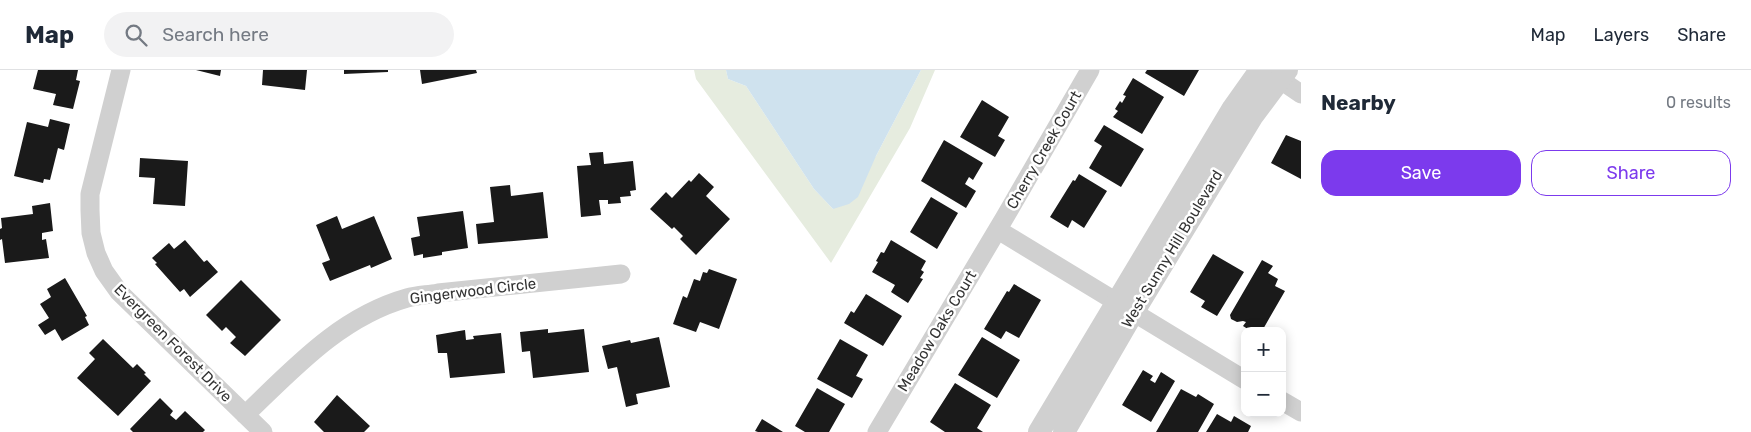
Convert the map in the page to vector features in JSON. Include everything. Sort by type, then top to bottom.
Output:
[{"type":"street","name":"Evergreen Forest Drive","points":[[121,70],[90,194],[91,233],[96,253],[104,271],[119,292],[263,432]]},
{"type":"street","name":"Cherry Creek Court","points":[[998,230],[1090,70]]},
{"type":"street","points":[[1273,73],[1301,94]]},
{"type":"street","name":"West Sunny Hill Boulevard","points":[[1039,432],[1125,308],[1252,117],[1273,73]]},
{"type":"street","points":[[998,230],[1241,378]]},
{"type":"street","name":"Meadow Oaks Court","points":[[877,432],[998,230]]},
{"type":"street","name":"Gingerwood Circle","points":[[245,415],[324,341],[346,325],[387,305],[409,298],[438,293],[621,274]]},
{"type":"street","name":"West Sunny Hill Boulevard","points":[[1064,432],[1125,308]]},
{"type":"street","points":[[1286,403],[1301,412]]},
{"type":"shaded area","points":[[694,70],[726,70],[728,79],[746,86],[814,189],[833,209],[876,156],[921,70],[935,70],[910,128],[831,263],[696,79]]},
{"type":"water","points":[[726,70],[921,70],[876,156],[858,197],[849,204],[833,209],[814,189],[746,86],[728,79]]},
{"type":"building","points":[[38,70],[78,70],[76,80],[80,81],[73,109],[53,105],[56,94],[33,89]]},
{"type":"building","points":[[196,70],[221,70],[220,76]]},
{"type":"building","points":[[263,70],[307,70],[305,90],[262,85]]},
{"type":"building","points":[[344,70],[388,70],[388,72],[344,74]]},
{"type":"building","points":[[420,70],[476,70],[477,73],[422,84]]},
{"type":"building","points":[[1147,70],[1199,70],[1184,96],[1145,73]]},
{"type":"building","points":[[1133,78],[1164,97],[1142,134],[1113,117],[1118,111],[1115,109],[1126,96],[1123,95]]},
{"type":"building","points":[[982,100],[1009,117],[998,136],[1005,140],[995,157],[960,137]]},
{"type":"building","points":[[50,119],[70,124],[64,150],[58,148],[50,180],[44,179],[43,183],[14,176],[27,122],[48,127]]},
{"type":"building","points":[[1104,125],[1144,149],[1121,187],[1089,168],[1102,146],[1094,141]]},
{"type":"building","points":[[1286,135],[1301,141],[1301,179],[1271,163]]},
{"type":"building","points":[[944,140],[983,163],[973,180],[969,177],[965,184],[976,191],[966,208],[921,181]]},
{"type":"building","points":[[603,152],[604,164],[633,161],[636,190],[630,191],[631,196],[620,197],[621,203],[608,204],[608,200],[599,200],[601,215],[581,217],[577,166],[591,165],[589,153]]},
{"type":"building","points":[[140,158],[188,161],[185,206],[153,204],[155,178],[139,177]]},
{"type":"building","points":[[699,173],[714,187],[706,196],[730,219],[696,255],[680,239],[683,236],[674,227],[672,229],[650,209],[666,192],[672,198],[689,180],[691,182]]},
{"type":"building","points":[[1079,174],[1107,191],[1084,228],[1072,220],[1068,228],[1050,217],[1073,180],[1075,181]]},
{"type":"building","points":[[510,185],[511,196],[543,192],[548,238],[478,244],[476,224],[494,222],[490,187]]},
{"type":"building","points":[[931,197],[958,213],[937,249],[910,232]]},
{"type":"building","points":[[50,203],[53,231],[42,233],[42,240],[46,239],[49,258],[5,263],[2,239],[0,240],[1,218],[33,214],[32,206]]},
{"type":"building","points":[[463,211],[468,248],[442,252],[442,255],[423,258],[423,254],[414,256],[411,238],[420,236],[417,217]]},
{"type":"building","points":[[337,216],[342,229],[374,216],[392,259],[371,268],[370,265],[330,281],[322,263],[330,260],[316,225]]},
{"type":"building","points":[[185,240],[204,262],[207,260],[218,272],[190,297],[184,289],[180,292],[152,258],[169,243],[174,249]]},
{"type":"building","points":[[891,240],[926,261],[921,270],[924,272],[920,278],[923,279],[908,303],[891,292],[895,285],[872,272],[881,252],[884,253]]},
{"type":"building","points":[[1213,254],[1244,272],[1217,316],[1201,307],[1205,301],[1190,292]]},
{"type":"building","points":[[1262,260],[1273,266],[1268,273],[1278,279],[1275,286],[1285,291],[1264,327],[1245,327],[1243,326],[1246,322],[1237,322],[1231,319],[1230,315]]},
{"type":"building","points":[[709,269],[737,279],[719,329],[700,322],[696,332],[673,324],[683,296],[687,298],[694,279],[700,281],[703,272],[707,273]]},
{"type":"building","points":[[65,278],[87,316],[85,317],[89,325],[62,341],[55,329],[45,335],[38,325],[49,318],[40,304],[51,297],[47,289]]},
{"type":"building","points":[[241,280],[281,320],[245,356],[230,343],[236,337],[226,327],[222,331],[206,315]]},
{"type":"building","points":[[1014,284],[1041,300],[1019,338],[1006,331],[1001,339],[984,329],[1007,291],[1009,292]]},
{"type":"building","points":[[866,294],[902,316],[883,346],[844,323],[851,311],[854,313]]},
{"type":"building","points":[[548,329],[548,333],[584,329],[589,372],[533,378],[530,351],[522,352],[520,332]]},
{"type":"building","points":[[465,330],[466,340],[474,339],[473,336],[501,333],[505,373],[450,378],[447,353],[438,353],[436,335]]},
{"type":"building","points":[[659,337],[670,387],[636,394],[638,404],[626,407],[617,367],[608,369],[602,346],[630,340],[631,343]]},
{"type":"building","points":[[982,337],[1020,360],[997,398],[958,375]]},
{"type":"building","points":[[103,339],[133,368],[137,364],[151,381],[118,416],[77,378],[95,359],[89,353]]},
{"type":"building","points":[[840,339],[868,355],[856,376],[863,379],[852,398],[817,379]]},
{"type":"building","points":[[1143,370],[1153,376],[1150,380],[1155,383],[1161,372],[1175,381],[1151,422],[1122,405]]},
{"type":"building","points":[[955,383],[991,405],[977,428],[983,432],[945,432],[930,422]]},
{"type":"building","points":[[817,388],[845,404],[829,432],[805,432],[795,426]]},
{"type":"building","points":[[1181,389],[1196,397],[1198,394],[1214,404],[1198,432],[1156,432]]},
{"type":"building","points":[[337,395],[370,426],[364,432],[324,432],[314,422]]},
{"type":"building","points":[[160,398],[173,411],[170,415],[176,420],[185,411],[205,430],[203,432],[133,432],[130,429]]},
{"type":"building","points":[[1217,414],[1231,422],[1234,416],[1251,426],[1248,432],[1206,432]]},
{"type":"building","points":[[762,419],[783,432],[755,431]]}]
